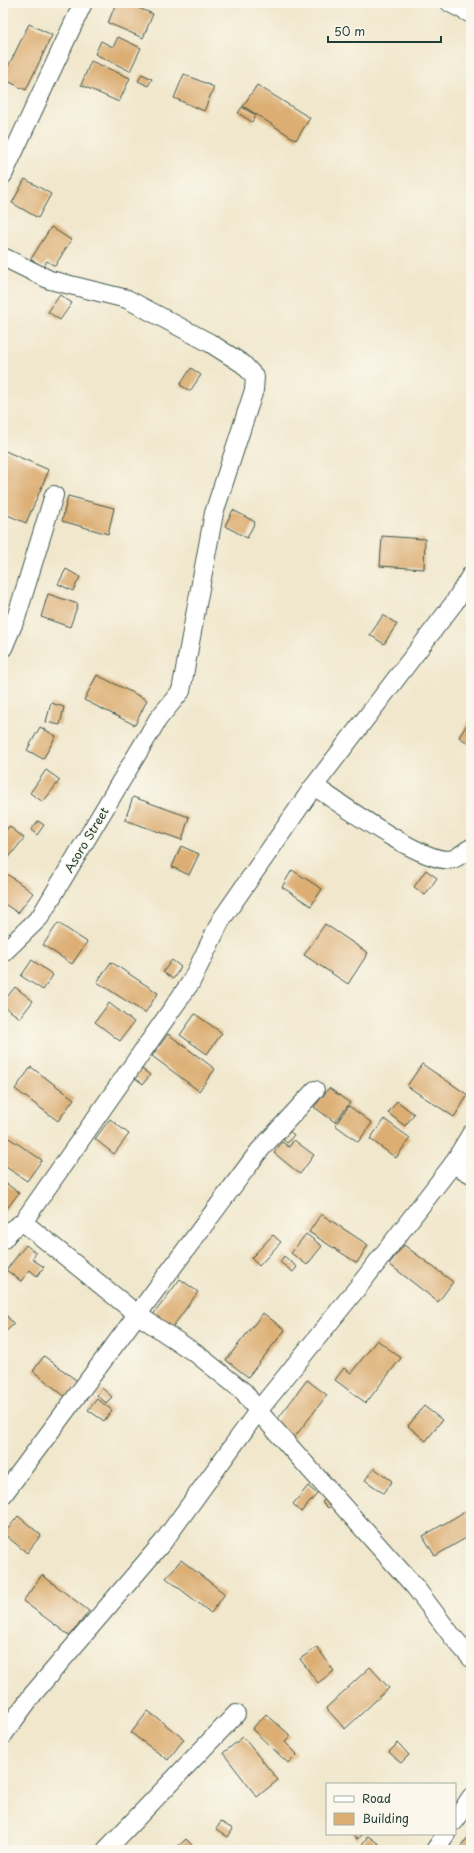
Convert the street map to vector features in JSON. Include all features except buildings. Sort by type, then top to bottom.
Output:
[{"type":"street","points":[[3,175],[83,3]]},
{"type":"street","points":[[450,3],[471,14]]},
{"type":"street","name":"Asoro Street","points":[[3,257],[50,280],[127,299],[210,343],[243,364],[255,377],[254,390],[214,513],[181,691],[158,719],[40,917],[3,953]]},
{"type":"street","points":[[3,648],[17,615],[54,495]]},
{"type":"street","points":[[3,1240],[11,1230],[23,1222],[191,982],[221,920],[314,786],[454,603],[471,575]]},
{"type":"street","points":[[314,786],[382,832],[435,859],[452,859],[471,848]]},
{"type":"street","points":[[3,1495],[258,1152],[315,1090]]},
{"type":"street","points":[[3,1735],[33,1694],[163,1542],[258,1411],[362,1282],[453,1164],[471,1134]]},
{"type":"street","points":[[453,1164],[471,1174]]},
{"type":"street","points":[[23,1222],[138,1315],[198,1355],[244,1392],[258,1411],[416,1587],[452,1636],[471,1658]]},
{"type":"street","points":[[106,1850],[236,1714]]},
{"type":"street","points":[[456,1820],[471,1797]]},
{"type":"street","points":[[435,1850],[445,1835]]}]
